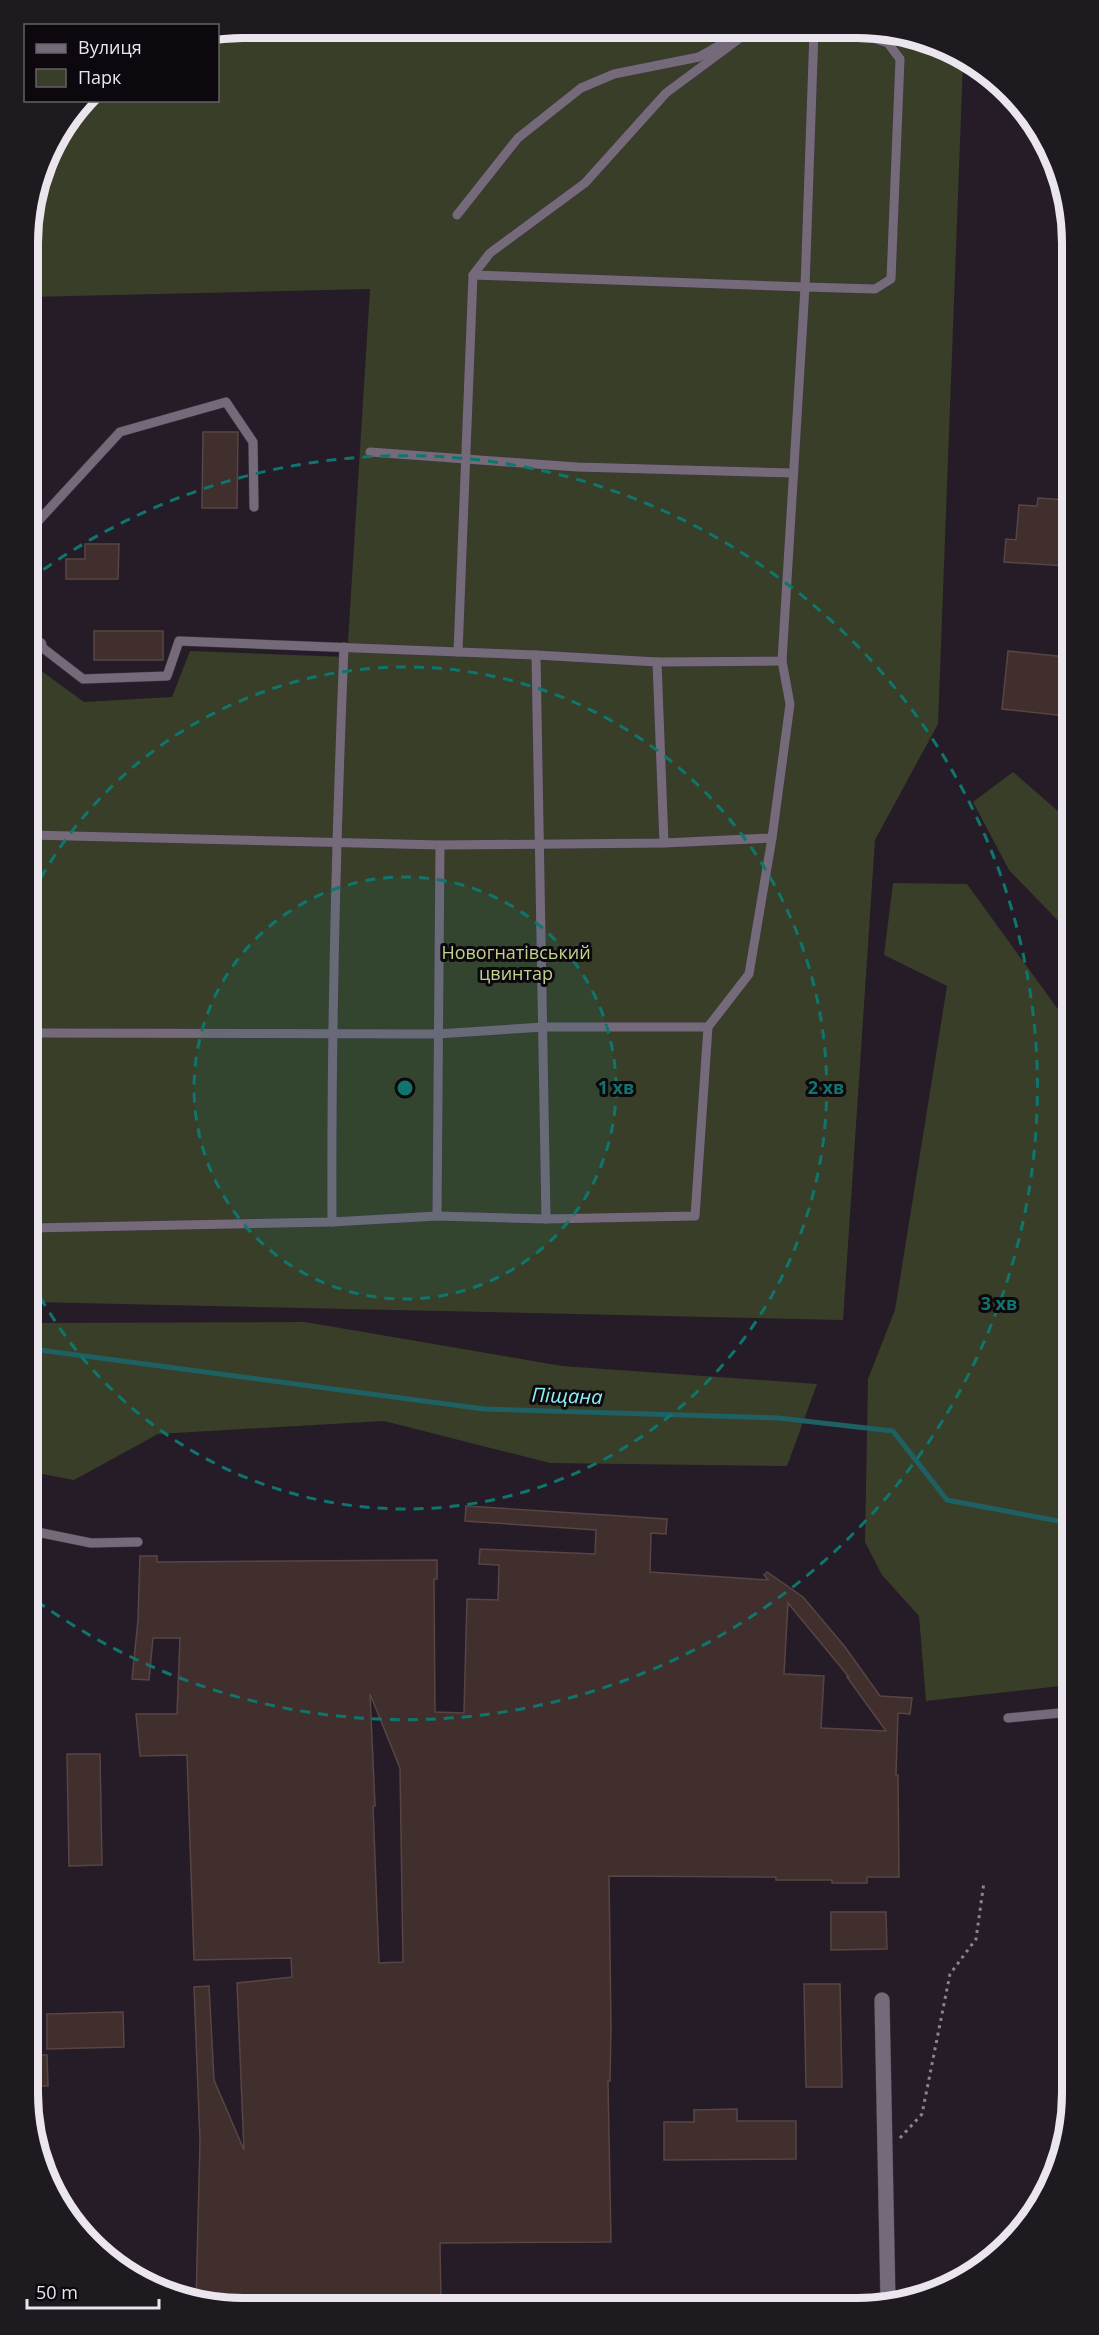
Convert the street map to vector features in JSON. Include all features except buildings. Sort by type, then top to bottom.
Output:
[{"type":"street","points":[[882,2000],[888,2295]]},
{"type":"lane","points":[[457,215],[518,138],[581,88],[614,74],[699,57],[734,38]]},
{"type":"lane","points":[[458,652],[473,275],[490,252],[585,183],[666,93],[738,38]]},
{"type":"lane","points":[[38,1228],[332,1222],[437,1216],[546,1219],[695,1216],[708,1027],[749,974],[772,838],[790,704],[782,661],[805,287],[814,38]]},
{"type":"lane","points":[[473,275],[875,289],[891,279],[900,59],[888,43],[874,39]]},
{"type":"lane","points":[[38,521],[120,432],[226,402],[253,442],[254,507]]},
{"type":"lane","points":[[370,452],[466,460],[793,473]]},
{"type":"lane","points":[[38,648],[83,679],[167,676],[179,641],[657,662],[782,661]]},
{"type":"lane","points":[[332,1222],[331,1034],[344,647]]},
{"type":"lane","points":[[536,655],[546,1219]]},
{"type":"lane","points":[[657,662],[664,843]]},
{"type":"lane","points":[[38,835],[440,845],[664,843],[772,838]]},
{"type":"lane","points":[[437,1216],[440,845]]},
{"type":"lane","points":[[38,1033],[437,1034],[544,1027],[708,1027]]},
{"type":"lane","points":[[38,1532],[91,1543],[138,1542]]},
{"type":"lane","points":[[1008,1718],[1061,1713]]},
{"type":"path","points":[[885,2155],[922,2114],[950,1974],[976,1939],[984,1882]]},
{"type":"green space","name":"Новогнатівський цвинтар","points":[[857,38],[897,41],[923,48],[963,68],[938,724],[875,840],[843,1320],[38,1302],[38,669],[84,702],[172,697],[190,651],[347,657],[370,289],[38,297],[38,229],[44,189],[65,140],[93,102],[219,102],[219,39]]},
{"type":"green space","points":[[1013,772],[1062,814],[1062,924],[1009,870],[973,802]]},
{"type":"green space","points":[[893,883],[967,884],[1062,1014],[1061,1686],[926,1701],[919,1616],[882,1575],[865,1542],[868,1379],[895,1310],[947,986],[884,955]]},
{"type":"green space","points":[[305,1322],[562,1366],[817,1384],[787,1466],[550,1463],[384,1421],[158,1434],[74,1480],[38,1473],[38,1323]]},
{"type":"waterway","name":"Піщана","points":[[38,1350],[484,1409],[778,1418],[893,1431],[947,1500],[1061,1522]]}]
